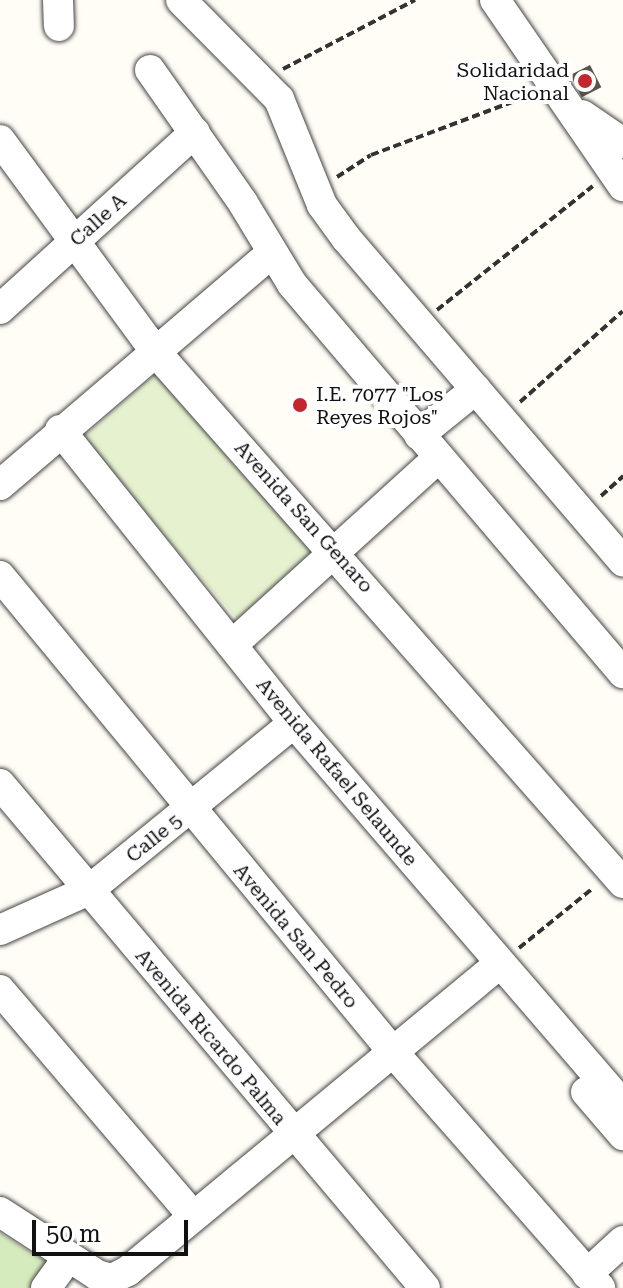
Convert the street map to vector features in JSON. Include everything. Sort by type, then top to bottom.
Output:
[{"type":"street","points":[[495,0],[561,96],[619,167]]},
{"type":"street","points":[[185,1],[279,99],[322,205],[623,561]]},
{"type":"street","points":[[150,70],[243,203],[270,254],[623,673]]},
{"type":"street","name":"Calle A","points":[[0,309],[195,132]]},
{"type":"street","name":"Avenida San Genaro","points":[[2,146],[154,350],[335,551],[618,877]]},
{"type":"street","points":[[0,485],[60,430],[270,254]]},
{"type":"street","points":[[232,645],[335,551],[476,389]]},
{"type":"street","name":"Avenida Rafael Selaunde","points":[[60,430],[294,723],[623,1105]]},
{"type":"street","name":"Avenida San Pedro","points":[[0,576],[393,1052],[593,1281]]},
{"type":"street","name":"Calle 5","points":[[0,930],[89,890],[294,723]]},
{"type":"street","name":"Avenida Ricardo Palma","points":[[0,784],[292,1135],[425,1288]]},
{"type":"street","points":[[0,1212],[68,1258],[112,1279],[128,1271],[393,1052],[505,968],[512,1004],[623,1135]]},
{"type":"street","points":[[0,990],[193,1216]]},
{"type":"street","points":[[593,1281],[623,1241]]},
{"type":"street","points":[[46,1288],[68,1258]]},
{"type":"path","points":[[263,80],[415,0]]},
{"type":"path","points":[[339,192],[337,177],[371,155],[561,96]]},
{"type":"path","points":[[420,324],[619,167]]},
{"type":"path","points":[[501,419],[623,311]]},
{"type":"path","points":[[582,513],[623,476]]},
{"type":"path","points":[[505,968],[618,877]]},
{"type":"green space","points":[[159,371],[318,554],[239,622],[81,439]]},
{"type":"green space","points":[[0,1233],[49,1264],[33,1288],[0,1288]]},
{"type":"building","name":"Solidaridad Nacional","points":[[590,65],[601,87],[582,97],[570,75]]},
{"type":"place","name":"Solidaridad Nacional","points":[[585,81]]},
{"type":"place","name":"I.E. 7077 \"Los Reyes Rojos\"","points":[[300,405]]}]
